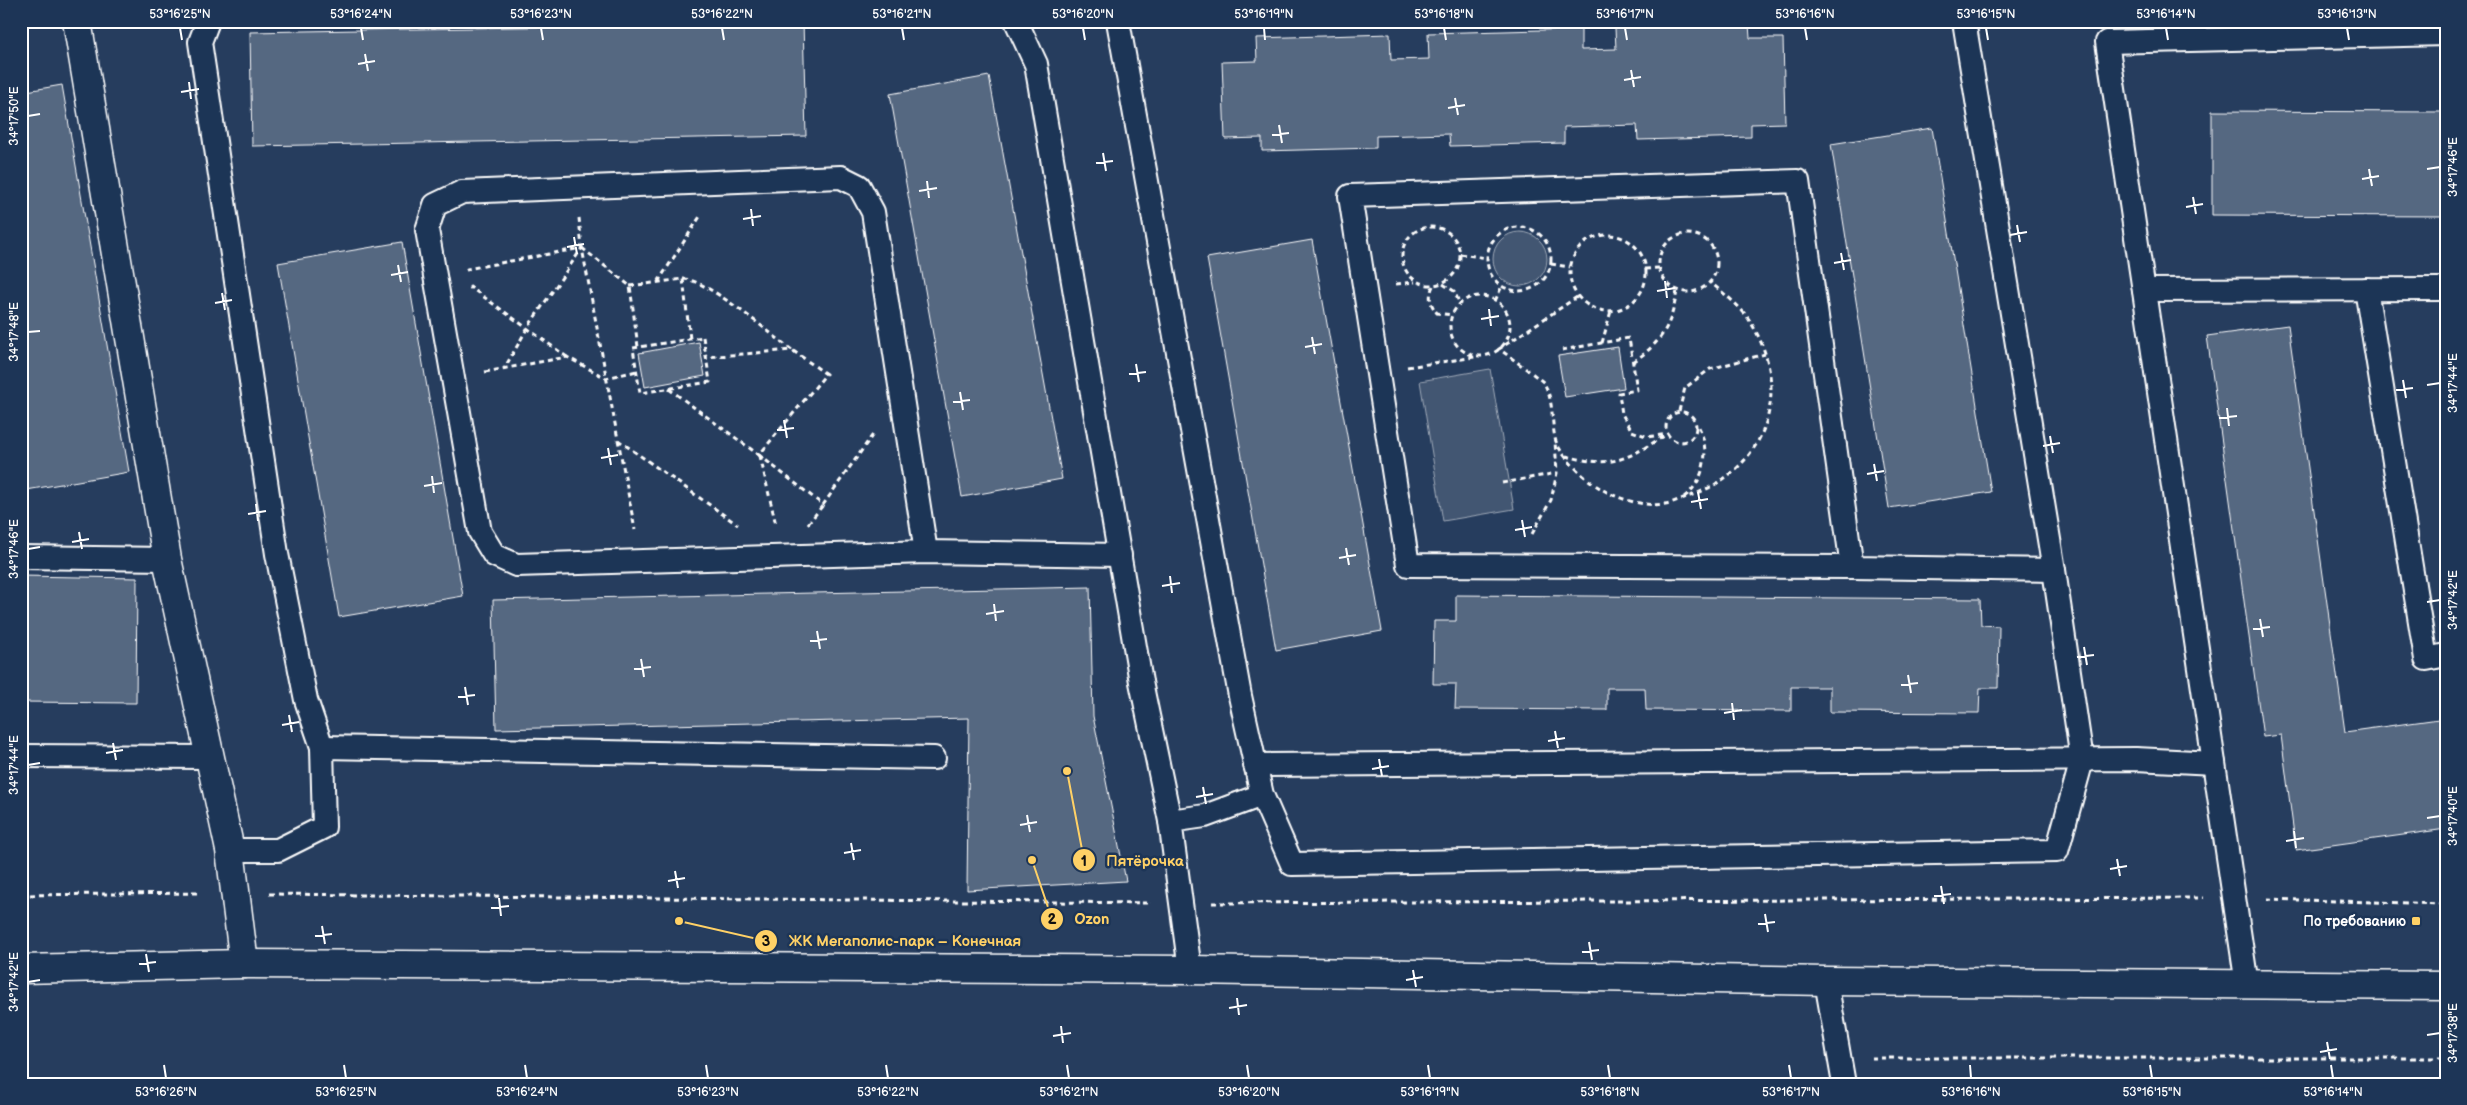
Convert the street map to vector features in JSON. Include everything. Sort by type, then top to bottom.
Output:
[{"type":"street","points":[[77,21],[167,559],[230,850],[244,964]]},
{"type":"street","points":[[21,969],[244,964],[1190,970],[1826,981],[2446,986]]},
{"type":"lane","points":[[208,21],[200,42],[277,554],[306,700],[322,747],[324,827],[278,850],[230,850]]},
{"type":"lane","points":[[1016,21],[1036,64],[1140,682],[1170,821],[1190,970]]},
{"type":"lane","points":[[1118,21],[1240,696],[1262,795],[1292,864],[2056,851],[2082,760],[2054,570],[1964,21]]},
{"type":"lane","points":[[2247,985],[2107,42],[2446,34]]},
{"type":"lane","points":[[926,552],[873,212],[859,186],[841,177],[462,192],[435,205],[428,230],[480,532],[494,555],[516,566],[926,552],[1120,555]]},
{"type":"lane","points":[[1852,567],[1798,181],[1350,196],[1408,565],[2054,570]]},
{"type":"lane","points":[[2144,290],[2446,288]]},
{"type":"lane","points":[[2366,289],[2426,658],[2446,656]]},
{"type":"lane","points":[[21,557],[167,559]]},
{"type":"lane","points":[[322,747],[934,758]]},
{"type":"lane","points":[[21,756],[210,757]]},
{"type":"lane","points":[[1255,764],[2136,759],[2214,763]]},
{"type":"lane","points":[[1170,821],[1205,816],[1262,795]]},
{"type":"lane","points":[[1826,981],[1844,1084]]},
{"type":"path","points":[[658,282],[722,182]]},
{"type":"path","points":[[576,188],[582,248],[641,562]]},
{"type":"path","points":[[1516,226],[1527,227],[1545,239],[1550,249],[1551,264],[1545,279],[1532,288],[1517,291],[1502,286],[1491,276],[1487,258],[1490,244],[1496,235],[1516,226]]},
{"type":"path","points":[[1424,228],[1443,230],[1452,236],[1460,254],[1456,272],[1442,284],[1433,286],[1415,282],[1403,268],[1402,249],[1406,239],[1414,232],[1424,228]]},
{"type":"path","points":[[1610,234],[1622,237],[1633,244],[1641,254],[1646,278],[1642,290],[1635,301],[1624,308],[1611,312],[1598,310],[1587,305],[1577,297],[1571,285],[1570,267],[1577,249],[1586,241],[1610,234]]},
{"type":"path","points":[[1684,234],[1694,234],[1703,238],[1715,251],[1716,270],[1710,282],[1697,291],[1677,290],[1668,285],[1662,277],[1659,268],[1659,258],[1668,242],[1684,234]]},
{"type":"path","points":[[504,369],[528,327],[582,248]]},
{"type":"path","points":[[472,296],[467,268],[582,248],[630,286],[638,347]]},
{"type":"path","points":[[1460,254],[1487,258]]},
{"type":"path","points":[[1551,264],[1570,267]]},
{"type":"path","points":[[1645,269],[1659,268]]},
{"type":"path","points":[[630,286],[692,278],[826,374],[759,454]]},
{"type":"path","points":[[684,279],[690,339]]},
{"type":"path","points":[[1555,440],[1565,456],[1581,474],[1600,488],[1631,501],[1664,504],[1682,499],[1724,480],[1749,458],[1765,428],[1772,391],[1765,354],[1748,319],[1733,301],[1710,282]]},
{"type":"path","points":[[1442,284],[1454,291],[1460,304]]},
{"type":"path","points":[[1433,286],[1430,298],[1432,306],[1437,313],[1452,315]]},
{"type":"path","points":[[1495,301],[1502,286]]},
{"type":"path","points":[[470,287],[528,327],[567,357],[606,378],[637,371]]},
{"type":"path","points":[[1633,362],[1648,352],[1660,339],[1669,323],[1677,290]]},
{"type":"path","points":[[1481,357],[1462,351],[1455,343],[1451,334],[1452,315],[1460,304],[1474,297],[1483,297],[1495,301],[1506,312],[1510,331],[1499,349]]},
{"type":"path","points":[[1403,368],[1481,357],[1499,349],[1577,297]]},
{"type":"path","points":[[1602,343],[1611,312]]},
{"type":"path","points":[[703,337],[710,382],[640,393],[633,348],[690,339],[703,337]]},
{"type":"path","points":[[1562,350],[1630,338],[1637,390],[1619,393],[1622,414],[1632,431],[1648,437],[1668,434]]},
{"type":"path","points":[[1491,565],[1518,550],[1537,528],[1551,500],[1557,473],[1553,409],[1544,381],[1522,368],[1499,349]]},
{"type":"path","points":[[706,357],[792,350]]},
{"type":"path","points":[[1695,421],[1694,436],[1685,442],[1675,441],[1666,430],[1667,420],[1679,411],[1685,388],[1710,369],[1765,354]]},
{"type":"path","points":[[454,376],[567,357]]},
{"type":"path","points":[[483,362],[485,372]]},
{"type":"path","points":[[669,388],[759,454],[823,505]]},
{"type":"path","points":[[784,557],[902,395]]},
{"type":"path","points":[[1679,411],[1689,413],[1701,431],[1704,443],[1703,467],[1691,492],[1682,499]]},
{"type":"path","points":[[1565,456],[1590,462],[1615,462],[1640,452],[1668,434]]},
{"type":"path","points":[[618,440],[784,557]]},
{"type":"path","points":[[759,454],[784,557]]},
{"type":"path","points":[[1502,483],[1557,473]]},
{"type":"path","points":[[21,895],[235,893],[1182,904],[2234,898],[2446,904]]},
{"type":"path","points":[[1839,1058],[2446,1058]]},
{"type":"shaded area","points":[[1515,232],[1525,232],[1535,236],[1543,244],[1547,259],[1543,274],[1535,282],[1525,286],[1515,286],[1505,282],[1497,274],[1493,264],[1493,254],[1497,244],[1505,236]]},
{"type":"shaded area","points":[[1490,369],[1514,509],[1443,521],[1420,381]]},
{"type":"building","points":[[803,22],[806,136],[252,146],[250,32]]},
{"type":"building","points":[[1749,24],[1750,38],[1783,38],[1785,123],[1751,124],[1751,137],[1638,140],[1637,125],[1564,127],[1564,143],[1450,146],[1449,134],[1376,136],[1376,148],[1262,151],[1262,138],[1225,139],[1222,62],[1257,61],[1256,38],[1390,34],[1391,60],[1429,59],[1428,33],[1581,29],[1581,50],[1616,49],[1615,28]]},
{"type":"building","points":[[989,76],[1062,479],[962,497],[890,94]]},
{"type":"building","points":[[62,85],[129,472],[21,491],[21,92]]},
{"type":"building","points":[[2212,111],[2446,112],[2446,216],[2212,215]]},
{"type":"building","points":[[1932,128],[1991,492],[1889,508],[1831,144]]},
{"type":"building","points":[[1312,240],[1382,631],[1276,650],[1207,258]]},
{"type":"building","points":[[402,242],[463,596],[339,617],[278,263]]},
{"type":"building","points":[[2288,325],[2345,732],[2446,718],[2446,829],[2296,850],[2281,735],[2263,737],[2207,336]]},
{"type":"building","points":[[699,342],[705,376],[645,387],[639,353]]},
{"type":"building","points":[[1618,347],[1624,388],[1565,397],[1558,356]]},
{"type":"building","points":[[21,576],[137,578],[136,703],[21,702]]},
{"type":"building","points":[[1090,587],[1093,716],[1126,881],[967,890],[969,718],[496,729],[493,600]]},
{"type":"building","points":[[1456,595],[1980,599],[1981,625],[1999,626],[1998,688],[1980,688],[1979,713],[1830,712],[1830,687],[1791,687],[1791,711],[1646,710],[1645,688],[1607,688],[1607,710],[1455,709],[1456,684],[1433,684],[1434,621],[1456,621]]},
{"type":"place","name":"Пятёрочка","points":[[1067,771]]},
{"type":"place","name":"Ozon","points":[[1032,860]]},
{"type":"place","name":"ЖК Мегаполис-парк – Конечная","points":[[679,921]]},
{"type":"place","name":"По требованию","points":[[2416,921]]}]
